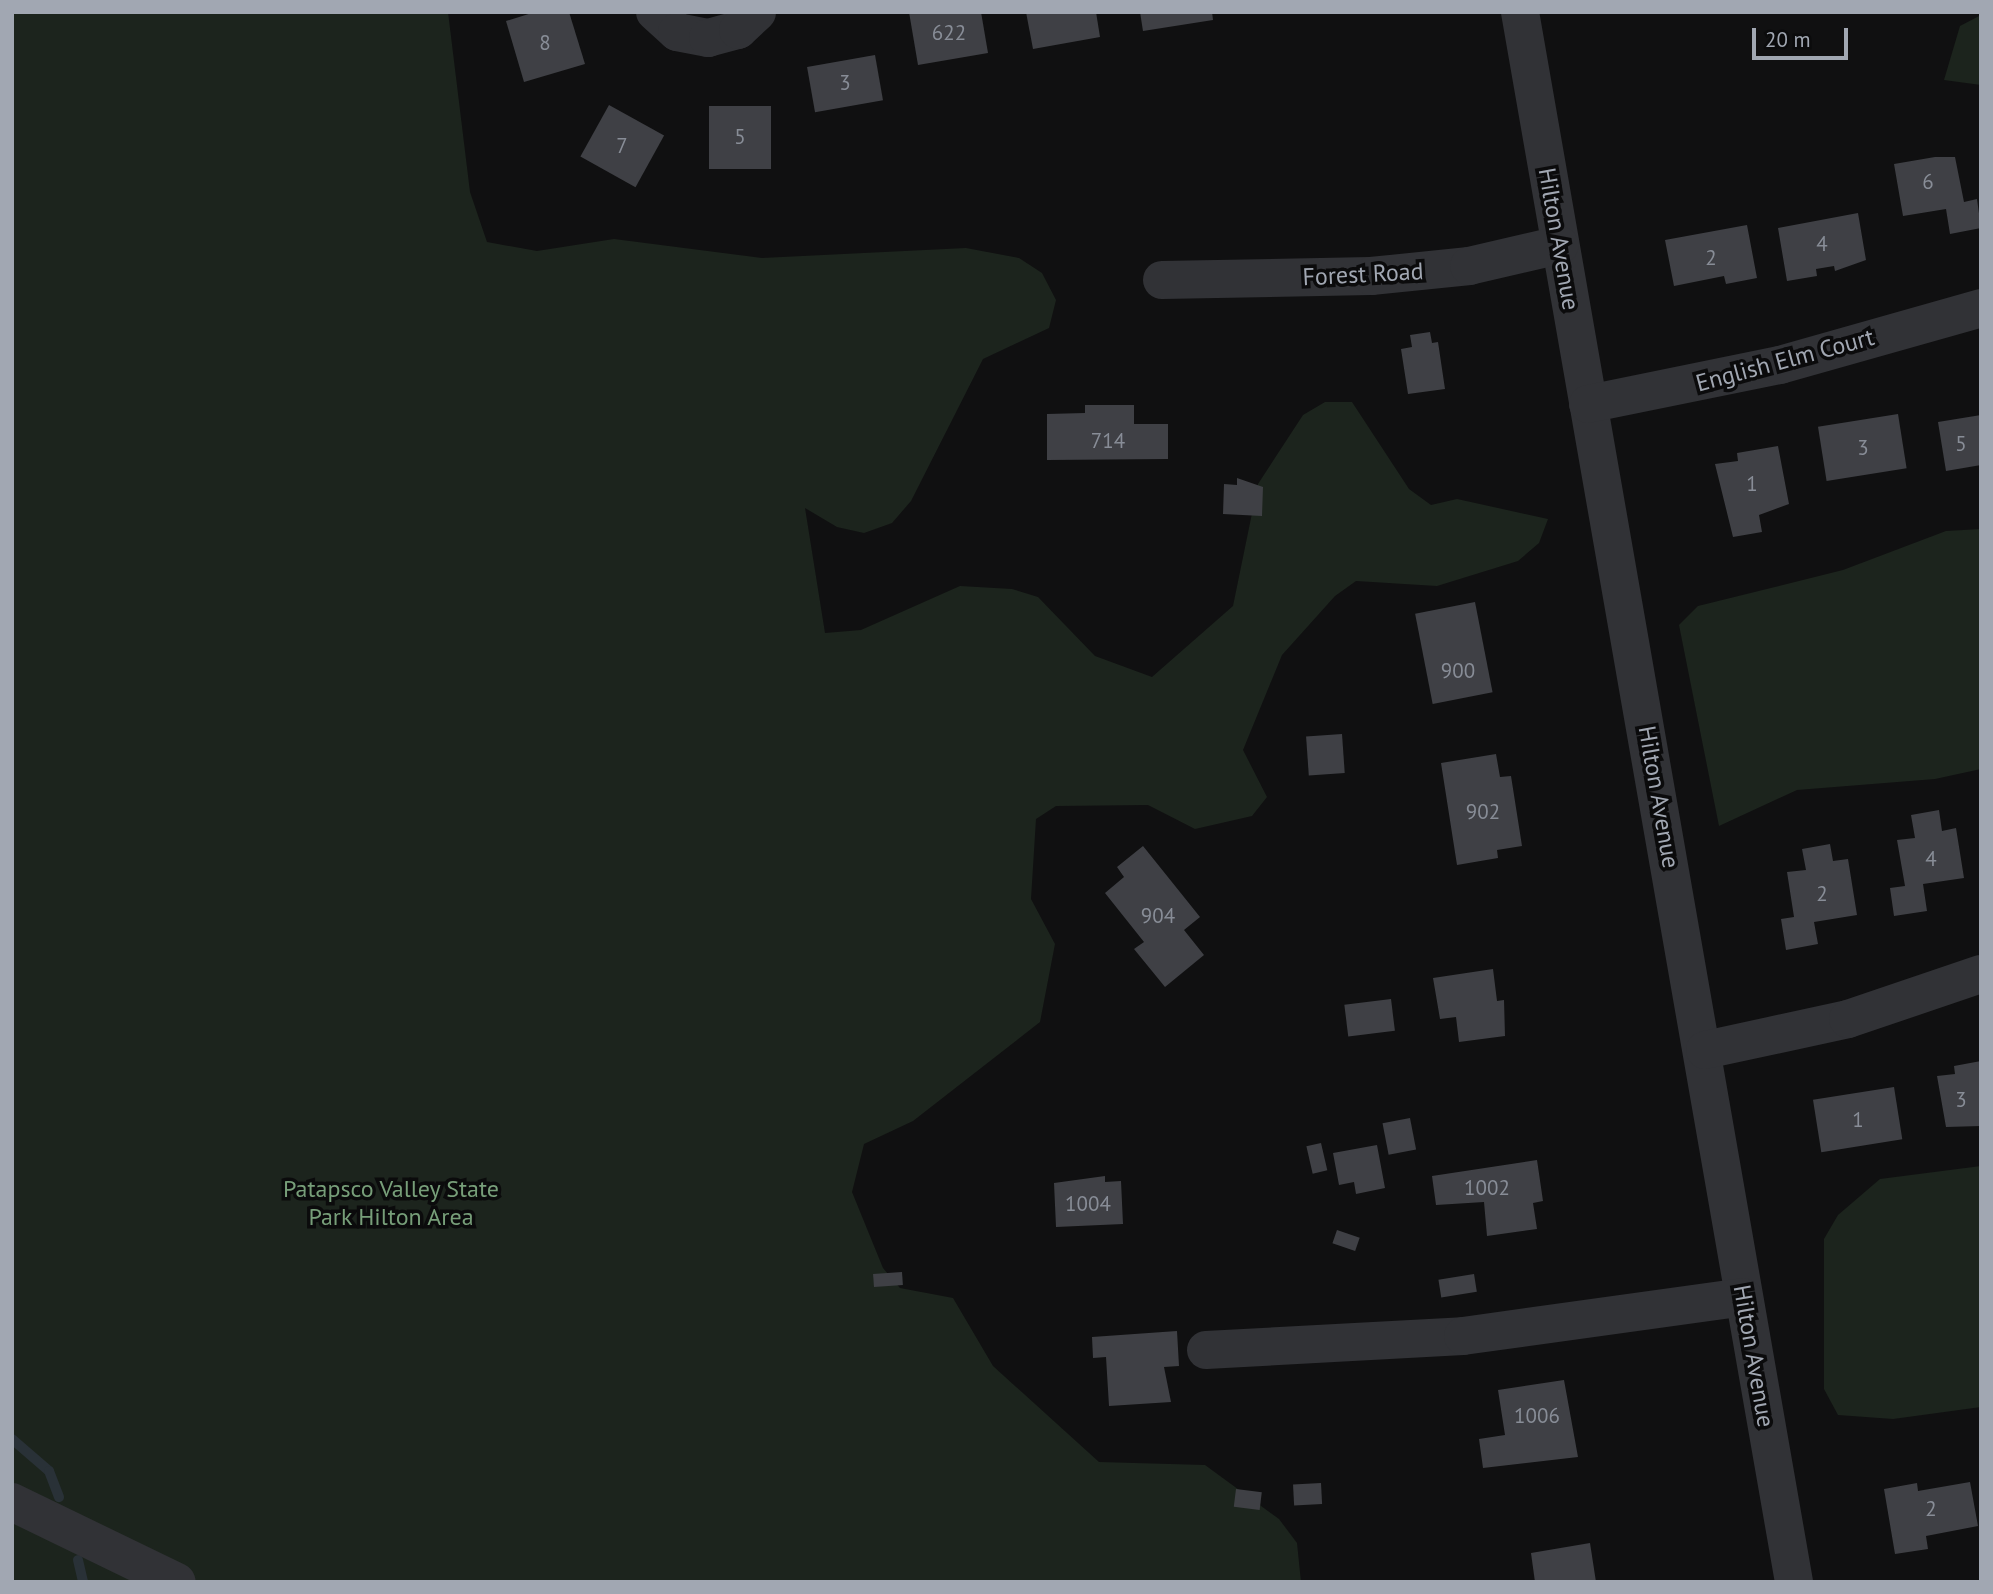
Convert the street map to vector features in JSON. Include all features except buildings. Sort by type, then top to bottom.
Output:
[{"type":"street","points":[[654,12],[677,32],[708,38],[738,30],[757,12]]},
{"type":"street","name":"Hilton Avenue","points":[[1520,12],[1705,1050],[1743,1297],[1794,1582]]},
{"type":"street","name":"Forest Road","points":[[1162,280],[1371,276],[1469,266],[1560,245]]},
{"type":"street","name":"English Elm Court","points":[[1588,404],[1780,365],[1981,309]]},
{"type":"street","points":[[1705,1050],[1848,1019],[1981,974]]},
{"type":"street","points":[[1206,1350],[1463,1336],[1743,1297]]},
{"type":"street","points":[[12,1502],[177,1582]]},
{"type":"green space","name":"Patapsco Valley State Park Hilton Area","points":[[12,12],[448,12],[470,192],[487,242],[537,251],[614,239],[762,258],[966,248],[1019,258],[1042,273],[1056,300],[1049,328],[983,359],[911,501],[892,523],[864,533],[837,527],[805,508],[825,633],[861,630],[960,586],[1012,589],[1038,597],[1095,656],[1152,677],[1233,606],[1258,484],[1303,415],[1325,402],[1352,402],[1409,489],[1431,505],[1457,499],[1548,519],[1539,543],[1518,561],[1437,586],[1356,581],[1335,596],[1282,655],[1243,750],[1267,797],[1252,816],[1195,829],[1148,805],[1056,806],[1036,819],[1031,899],[1055,944],[1040,1022],[913,1121],[864,1144],[852,1192],[883,1268],[900,1288],[953,1298],[993,1366],[1099,1462],[1205,1465],[1279,1519],[1297,1543],[1301,1582],[12,1582]]},
{"type":"green space","points":[[1981,15],[1981,85],[1944,80],[1960,26]]},
{"type":"green space","points":[[1981,529],[1981,769],[1935,779],[1797,790],[1719,826],[1679,625],[1698,606],[1843,570],[1946,531]]},
{"type":"green space","points":[[1981,1166],[1981,1407],[1893,1419],[1838,1415],[1824,1389],[1824,1239],[1838,1215],[1880,1179]]},
{"type":"waterway","points":[[12,1439],[49,1471],[59,1497]]},
{"type":"waterway","points":[[78,1560],[83,1582]]}]
